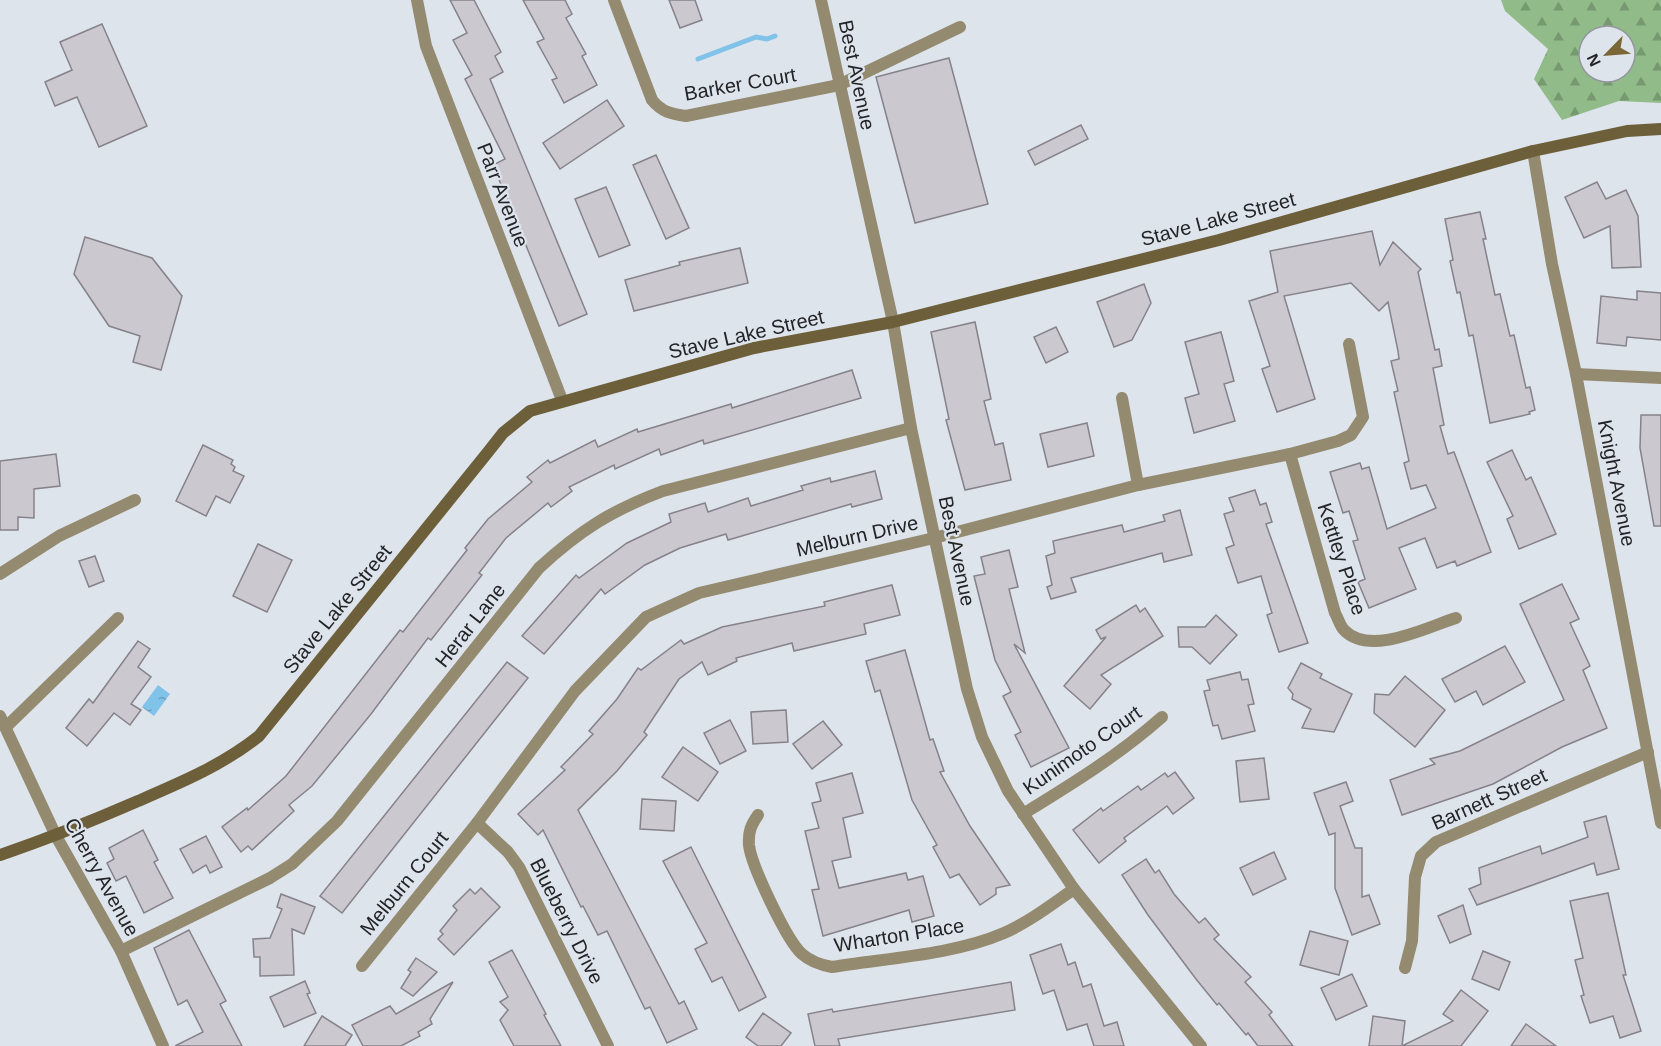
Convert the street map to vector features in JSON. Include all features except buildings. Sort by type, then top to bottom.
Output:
[{"type":"main road","name":"Stave Lake Street","points":[[0,855],[56,836],[191,778],[242,750],[260,736],[503,434],[530,411],[562,400],[754,348],[893,322],[1219,240],[1533,151],[1627,132],[1661,129]]},
{"type":"street","name":"Parr Avenue","points":[[417,0],[426,46],[562,400]]},
{"type":"street","name":"Barker Court","points":[[614,0],[652,100],[659,108],[670,114],[686,116],[839,85],[960,27]]},
{"type":"street","name":"Best Avenue","points":[[821,0],[893,322],[911,428],[934,538],[967,689],[982,737],[1000,776],[1074,889],[1201,1046]]},
{"type":"street","name":"Knight Avenue","points":[[1533,151],[1552,264],[1576,374],[1661,823]]},
{"type":"street","name":"Melburn Drive","points":[[477,823],[575,691],[646,617],[699,593],[934,538],[1138,485],[1290,454],[1338,441],[1351,435],[1363,417],[1349,344]]},
{"type":"street","points":[[1576,374],[1661,378]]},
{"type":"street","points":[[1122,398],[1138,485]]},
{"type":"street","name":"Herar Lane","points":[[121,951],[270,878],[308,849],[338,821],[539,568],[596,521],[625,505],[663,491],[911,428]]},
{"type":"street","name":"Kettley Place","points":[[1290,454],[1335,613],[1343,629],[1369,642],[1387,640],[1456,618]]},
{"type":"street","points":[[0,574],[59,536],[135,500]]},
{"type":"street","points":[[6,728],[118,618]]},
{"type":"street","name":"Cherry Avenue","points":[[0,716],[56,836],[121,951],[163,1046]]},
{"type":"street","name":"Kunimoto Court","points":[[1023,814],[1084,777],[1132,743],[1162,717]]},
{"type":"street","name":"Barnett Street","points":[[1405,968],[1412,941],[1416,877],[1421,856],[1436,842],[1648,752]]},
{"type":"street","name":"Wharton Place","points":[[758,815],[749,828],[749,847],[754,865],[783,926],[801,954],[815,963],[832,968],[972,944],[1031,919],[1074,889]]},
{"type":"street","name":"Melburn Court","points":[[362,966],[477,823]]},
{"type":"street","name":"Blueberry Drive","points":[[477,823],[508,852],[519,867],[608,1046]]},
{"type":"green space","points":[[1501,0],[1661,0],[1661,103],[1619,101],[1562,120],[1534,79],[1548,49],[1505,11]]},
{"type":"water","points":[[158,685],[170,694],[154,716],[142,707]]},
{"type":"waterway","points":[[698,59],[756,37],[767,39],[775,36]]}]
